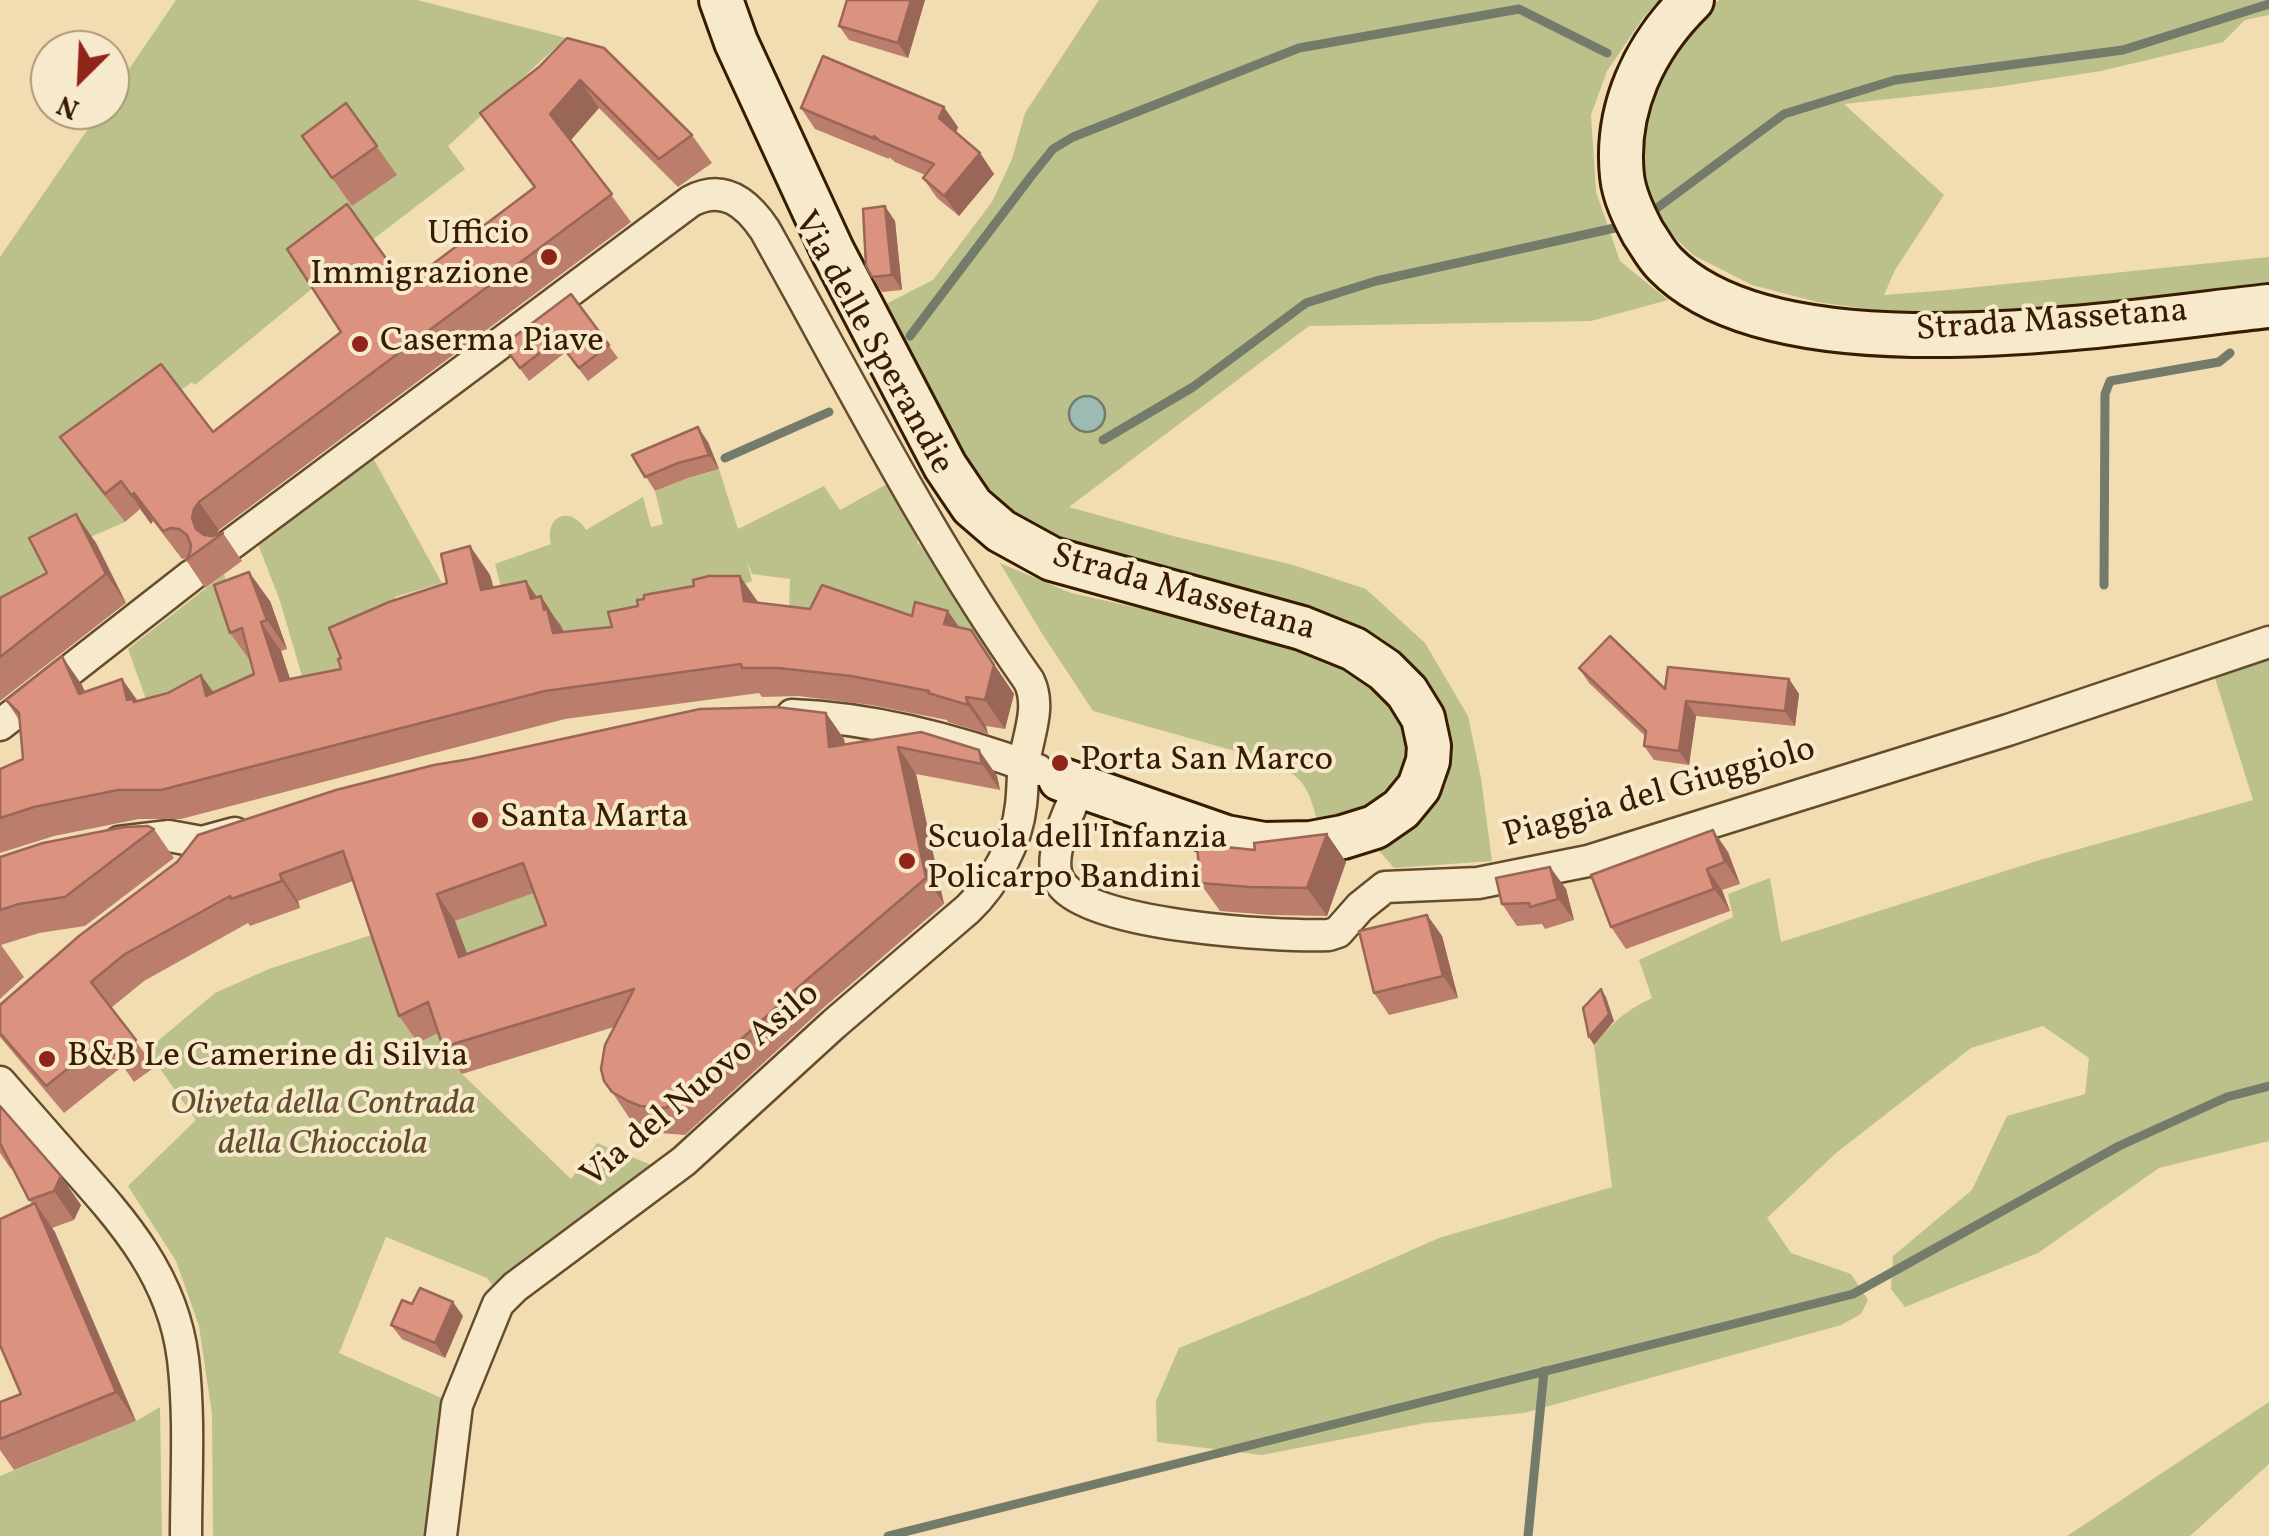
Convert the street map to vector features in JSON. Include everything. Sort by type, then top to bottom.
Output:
[{"type":"street","name":"Strada Massetana","points":[[721,0],[736,42],[832,252],[945,466],[972,506],[1000,531],[1052,559],[1284,623],[1354,649],[1397,681],[1415,704],[1427,732],[1428,761],[1411,798],[1375,827],[1328,840],[1247,842],[1206,832],[1053,776]]},
{"type":"street","name":"Strada Massetana","points":[[1692,0],[1663,32],[1636,79],[1620,155],[1630,207],[1653,248],[1682,278],[1707,293],[1743,309],[1786,321],[1904,335],[2014,333],[2269,306]]},
{"type":"street","name":"Via delle Sperandie","points":[[230,545],[691,202],[709,193],[722,195],[745,206],[765,230],[940,542],[992,629],[1029,681],[1053,776]]},
{"type":"street","points":[[0,725],[192,575]]},
{"type":"street","name":"Piaggia del Giuggiolo","points":[[1053,776],[1066,817],[1056,859],[1060,882],[1074,896],[1112,912],[1156,921],[1233,931],[1328,936],[1338,932],[1385,887],[1478,882],[1588,860],[2008,730],[2269,642]]},
{"type":"street","points":[[772,715],[833,718],[901,730],[952,742],[1053,776]]},
{"type":"street","name":"Via del Nuovo Asilo","points":[[441,1536],[457,1405],[502,1298],[684,1161],[976,901],[993,878],[1018,823],[1053,776]]},
{"type":"street","points":[[90,847],[157,836],[183,837],[196,856],[263,824]]},
{"type":"street","points":[[0,1082],[121,1221],[148,1258],[162,1287],[182,1357],[186,1536]]},
{"type":"green space","points":[[176,0],[417,0],[566,38],[448,146],[465,169],[195,385],[192,382],[80,465],[125,522],[53,553],[67,602],[0,637],[0,257],[87,130],[130,130],[130,68]]},
{"type":"green space","points":[[1099,0],[1660,0],[1607,71],[1591,115],[1596,192],[1620,261],[1668,300],[1591,321],[1309,326],[1069,507],[1293,565],[1366,589],[1425,643],[1468,716],[1492,861],[1394,868],[1375,846],[1413,824],[1435,804],[1446,784],[1452,752],[1442,709],[1369,633],[1326,614],[1250,590],[1064,544],[1015,521],[983,493],[882,306],[933,280],[992,202],[1012,159],[1025,113]]},
{"type":"green space","points":[[1719,0],[2269,0],[2269,15],[2245,20],[2223,42],[2101,71],[1844,104],[1944,195],[1895,270],[1884,295],[2269,257],[2269,289],[2023,311],[1881,311],[1817,302],[1752,285],[1693,255],[1662,225],[1645,183],[1638,136],[1649,86],[1676,41]]},
{"type":"green space","points":[[372,456],[442,583],[395,597],[405,629],[357,681],[309,700],[280,601],[258,544]]},
{"type":"green space","points":[[719,469],[738,529],[824,486],[840,510],[889,483],[921,531],[917,542],[926,552],[932,547],[1001,661],[789,611],[790,579],[752,574],[747,561],[752,581],[724,591],[679,589],[657,595],[625,628],[514,637],[495,564],[551,544],[551,526],[560,517],[573,518],[586,530],[643,497],[651,527],[663,524],[655,491]]},
{"type":"green space","points":[[1000,563],[1071,593],[1295,643],[1360,668],[1399,708],[1409,746],[1400,781],[1363,812],[1318,824],[1303,784],[1279,766],[1093,711]]},
{"type":"green space","points":[[224,574],[250,662],[259,711],[156,727],[128,649]]},
{"type":"green space","points":[[2269,659],[2269,1141],[2159,1168],[2038,1253],[1905,1307],[1891,1289],[1893,1256],[1972,1190],[2007,1116],[2085,1094],[2089,1058],[2043,1026],[1971,1048],[1836,1153],[1767,1218],[1791,1253],[1851,1274],[1868,1300],[1861,1314],[1841,1325],[1524,1413],[1425,1423],[1262,1455],[1157,1442],[1156,1401],[1179,1348],[1439,1238],[1612,1187],[1594,1045],[1620,1018],[1652,998],[1639,960],[1733,917],[1728,894],[1770,878],[1781,942],[2040,860],[2253,800],[2215,678]]},
{"type":"green space","points":[[542,890],[569,965],[482,996],[455,921]]},
{"type":"green space","name":"Oliveta della Contrada della Chiocciola","points":[[380,932],[419,1042],[447,1029],[462,1074],[571,1179],[597,1143],[654,1166],[495,1289],[487,1278],[386,1237],[339,1353],[444,1399],[429,1536],[213,1536],[212,1414],[199,1326],[176,1261],[128,1186],[196,1120],[147,1050],[215,993],[269,969]]},
{"type":"green space","points":[[2269,1402],[2269,1464],[2190,1536],[2067,1536]]},
{"type":"green space","points":[[160,1407],[162,1536],[0,1536],[0,1476],[136,1421]]},
{"type":"water","points":[[1087,396],[1100,401],[1105,414],[1100,427],[1087,432],[1074,427],[1069,414],[1074,401]]},
{"type":"building","points":[[847,0],[911,0],[898,43],[839,26]]},
{"type":"building","points":[[567,38],[604,48],[692,135],[659,159],[580,80],[550,114],[612,194],[199,502],[192,518],[196,529],[204,535],[223,533],[186,560],[191,545],[187,535],[179,529],[163,531],[121,481],[105,494],[60,437],[161,364],[213,432],[341,332],[287,249],[347,204],[405,285],[535,187],[480,113],[539,67]]},
{"type":"building","points":[[823,56],[944,107],[939,118],[980,153],[944,196],[923,178],[934,164],[801,108]]},
{"type":"building","points":[[346,103],[377,146],[332,178],[302,136]]},
{"type":"building","points":[[885,206],[892,275],[872,277],[866,266],[863,209]]},
{"type":"building","points":[[571,294],[609,345],[579,368],[557,340],[520,368],[503,345]]},
{"type":"building","points":[[698,427],[709,455],[645,477],[632,455]]},
{"type":"building","points":[[76,514],[106,574],[0,657],[0,598],[47,573],[29,538]]},
{"type":"building","points":[[470,546],[481,590],[526,581],[531,599],[541,596],[553,633],[612,627],[608,612],[638,606],[637,600],[644,599],[644,595],[694,586],[693,580],[709,576],[740,576],[744,601],[810,609],[822,585],[912,616],[915,602],[948,611],[944,624],[971,630],[994,665],[985,700],[966,697],[968,705],[929,691],[851,676],[742,668],[741,664],[545,691],[161,790],[118,790],[0,818],[0,769],[23,759],[19,713],[6,700],[62,656],[79,694],[122,679],[127,700],[134,702],[168,693],[201,675],[206,696],[254,674],[242,628],[230,633],[214,585],[249,572],[267,620],[261,622],[280,681],[341,669],[341,658],[329,628],[447,583],[441,554]]},
{"type":"building","points":[[1610,636],[1665,689],[1668,667],[1789,679],[1785,711],[1686,701],[1679,751],[1644,746],[1646,731],[1579,668]]},
{"type":"building","points":[[776,707],[826,713],[829,747],[921,732],[979,750],[982,764],[898,747],[926,878],[666,1108],[628,1101],[612,1092],[604,1081],[601,1069],[605,1045],[634,989],[443,1047],[428,1002],[399,1016],[343,851],[280,874],[282,881],[231,899],[230,896],[125,954],[91,982],[136,1040],[115,1055],[104,1040],[46,1086],[0,1033],[0,1005],[79,936],[177,862],[198,835],[336,790],[434,765],[700,709]],"holes":[[[523,863],[546,925],[459,957],[437,894]]]},
{"type":"building","points":[[148,826],[154,829],[65,897],[0,910],[0,857],[43,843]]},
{"type":"building","points":[[1713,830],[1725,862],[1707,869],[1714,889],[1611,927],[1591,875]]},
{"type":"building","points":[[1327,834],[1307,888],[1200,883],[1197,844],[1255,850],[1254,843]]},
{"type":"building","points":[[1550,867],[1558,899],[1530,907],[1529,903],[1502,904],[1496,878]]},
{"type":"building","points":[[1427,915],[1443,976],[1374,993],[1359,931]]},
{"type":"building","points":[[1601,989],[1609,1014],[1589,1037],[1583,1008]]},
{"type":"building","points":[[0,1106],[61,1176],[54,1191],[29,1200],[0,1143]]},
{"type":"building","points":[[35,1203],[116,1392],[0,1439],[0,1402],[21,1394],[0,1345],[0,1219]]},
{"type":"building","points":[[420,1288],[453,1302],[435,1343],[391,1325],[402,1300],[412,1304]]},
{"type":"waterway","points":[[1657,208],[1784,114],[1895,80],[2123,50],[2269,4]]},
{"type":"waterway","points":[[910,336],[1053,149],[1073,137],[1299,48],[1519,9],[1607,53]]},
{"type":"waterway","points":[[1103,440],[1193,387],[1306,303],[1376,281],[1619,227]]},
{"type":"waterway","points":[[2104,585],[2105,394],[2110,381],[2219,362],[2230,353]]},
{"type":"waterway","points":[[725,458],[829,412]]},
{"type":"waterway","points":[[888,1536],[1853,1294],[2119,1146],[2227,1097],[2269,1086]]},
{"type":"waterway","points":[[1528,1536],[1544,1371]]},
{"type":"place","name":"Ufficio Immigrazione","points":[[549,257]]},
{"type":"place","name":"Caserma Piave","points":[[360,344]]},
{"type":"place","name":"Porta San Marco","points":[[1060,763]]},
{"type":"place","name":"Santa Marta","points":[[480,820]]},
{"type":"place","name":"Scuola dell'Infanzia Policarpo Bandini","points":[[907,861]]},
{"type":"place","name":"B&B Le Camerine di Silvia","points":[[47,1059]]}]
